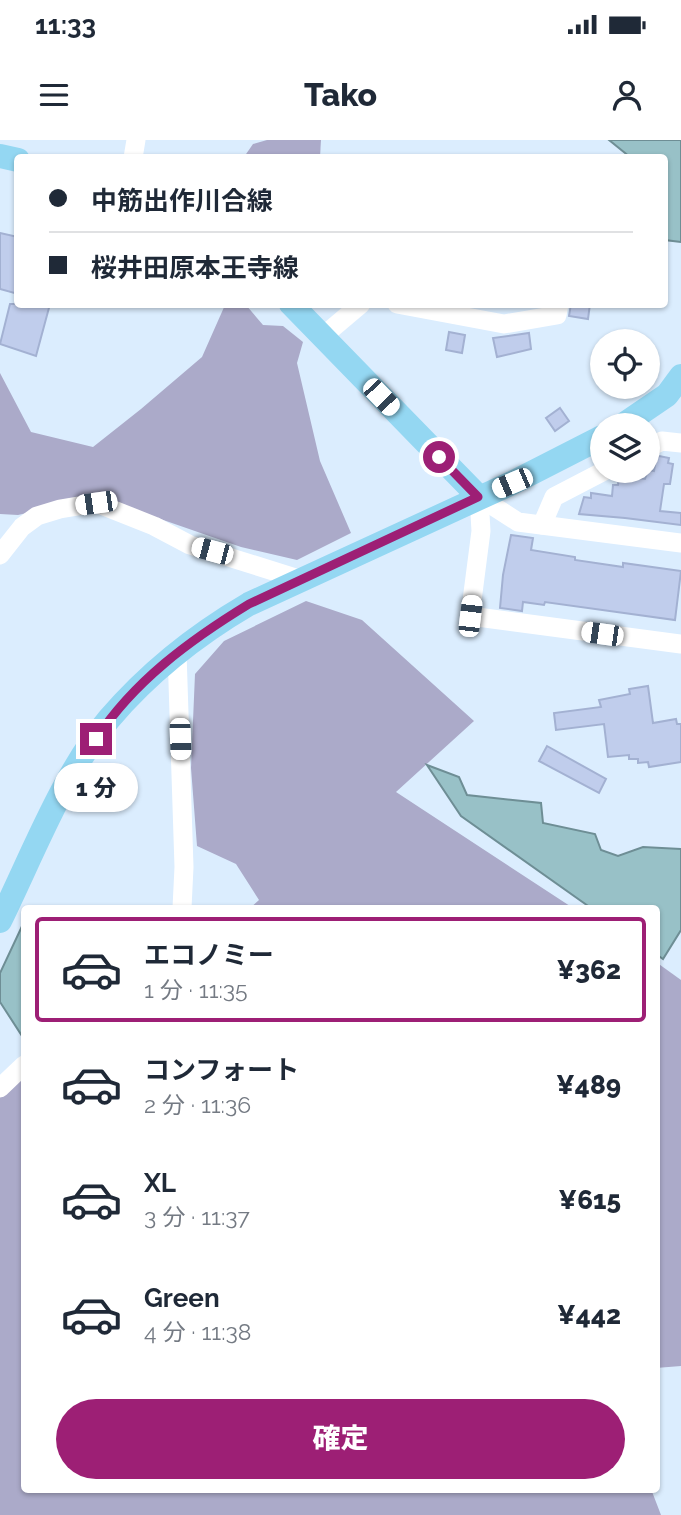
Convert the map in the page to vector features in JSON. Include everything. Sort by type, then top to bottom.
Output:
[{"type":"main road","points":[[295,308],[478,497]]},
{"type":"main road","points":[[641,413],[667,395],[681,376]]},
{"type":"main road","points":[[0,921],[71,776],[108,720],[177,652],[216,623],[249,604],[512,483],[590,443]]},
{"type":"street","points":[[322,337],[356,308]]},
{"type":"street","points":[[433,308],[478,312],[503,324],[557,314],[558,308]]},
{"type":"street","points":[[660,442],[681,443]]},
{"type":"street","points":[[542,525],[554,497],[590,478]]},
{"type":"street","points":[[478,497],[518,522],[681,543]]},
{"type":"street","points":[[478,497],[481,531],[470,616],[681,644]]},
{"type":"street","points":[[0,555],[22,527],[37,516],[96,503],[154,526],[190,545],[302,580]]},
{"type":"street","points":[[177,652],[184,867],[182,905]]},
{"type":"street","points":[[0,1088],[21,1069]]},
{"type":"shaded area","points":[[267,140],[321,140],[320,154],[246,154],[253,144]]},
{"type":"shaded area","points":[[609,140],[681,140],[681,242],[668,240],[668,154],[626,154]]},
{"type":"shaded area","points":[[224,308],[249,308],[263,325],[283,326],[303,342],[297,363],[320,461],[351,533],[297,560],[241,547],[97,497],[18,515],[0,514],[0,373],[31,432],[93,447],[202,357]]},
{"type":"shaded area","points":[[306,601],[362,620],[474,721],[396,792],[568,905],[253,905],[259,900],[236,864],[197,846],[191,768],[195,674],[224,641]]},
{"type":"shaded area","points":[[427,765],[459,777],[467,795],[541,803],[543,823],[595,834],[601,850],[618,856],[643,847],[681,849],[681,930],[663,959],[660,957],[660,905],[587,905],[461,816]]},
{"type":"shaded area","points":[[21,928],[21,1034],[0,1002],[0,973]]},
{"type":"shaded area","points":[[660,965],[681,980],[681,1366],[660,1368]]},
{"type":"shaded area","points":[[21,1080],[21,1493],[653,1493],[661,1515],[0,1515],[0,1097]]},
{"type":"building","points":[[0,233],[14,236],[14,293],[0,289]]},
{"type":"building","points":[[10,304],[14,304],[14,308],[49,308],[36,356],[0,344]]},
{"type":"building","points":[[570,308],[589,308],[588,319],[569,316]]},
{"type":"building","points":[[449,332],[465,335],[462,353],[446,350]]},
{"type":"building","points":[[529,333],[531,349],[497,357],[493,338]]},
{"type":"building","points":[[560,408],[569,421],[555,431],[546,418]]},
{"type":"building","points":[[660,456],[669,458],[668,463],[673,464],[670,484],[664,484],[660,511],[681,513],[681,525],[579,514],[584,497],[591,498],[591,493],[612,496],[613,485],[660,483]]},
{"type":"building","points":[[511,535],[533,538],[531,550],[575,557],[575,560],[681,571],[675,620],[545,602],[544,605],[523,602],[522,611],[500,608]]},
{"type":"building","points":[[648,686],[653,723],[676,719],[677,724],[681,724],[681,762],[649,767],[648,762],[638,763],[638,759],[629,759],[629,755],[608,757],[604,724],[556,730],[554,713],[601,707],[599,700],[630,694],[629,689]]},
{"type":"building","points":[[547,746],[606,779],[599,793],[539,761]]},
{"type":"route","points":[[96,739],[108,720],[145,681],[177,652],[216,623],[249,604],[478,497],[439,457]]}]
